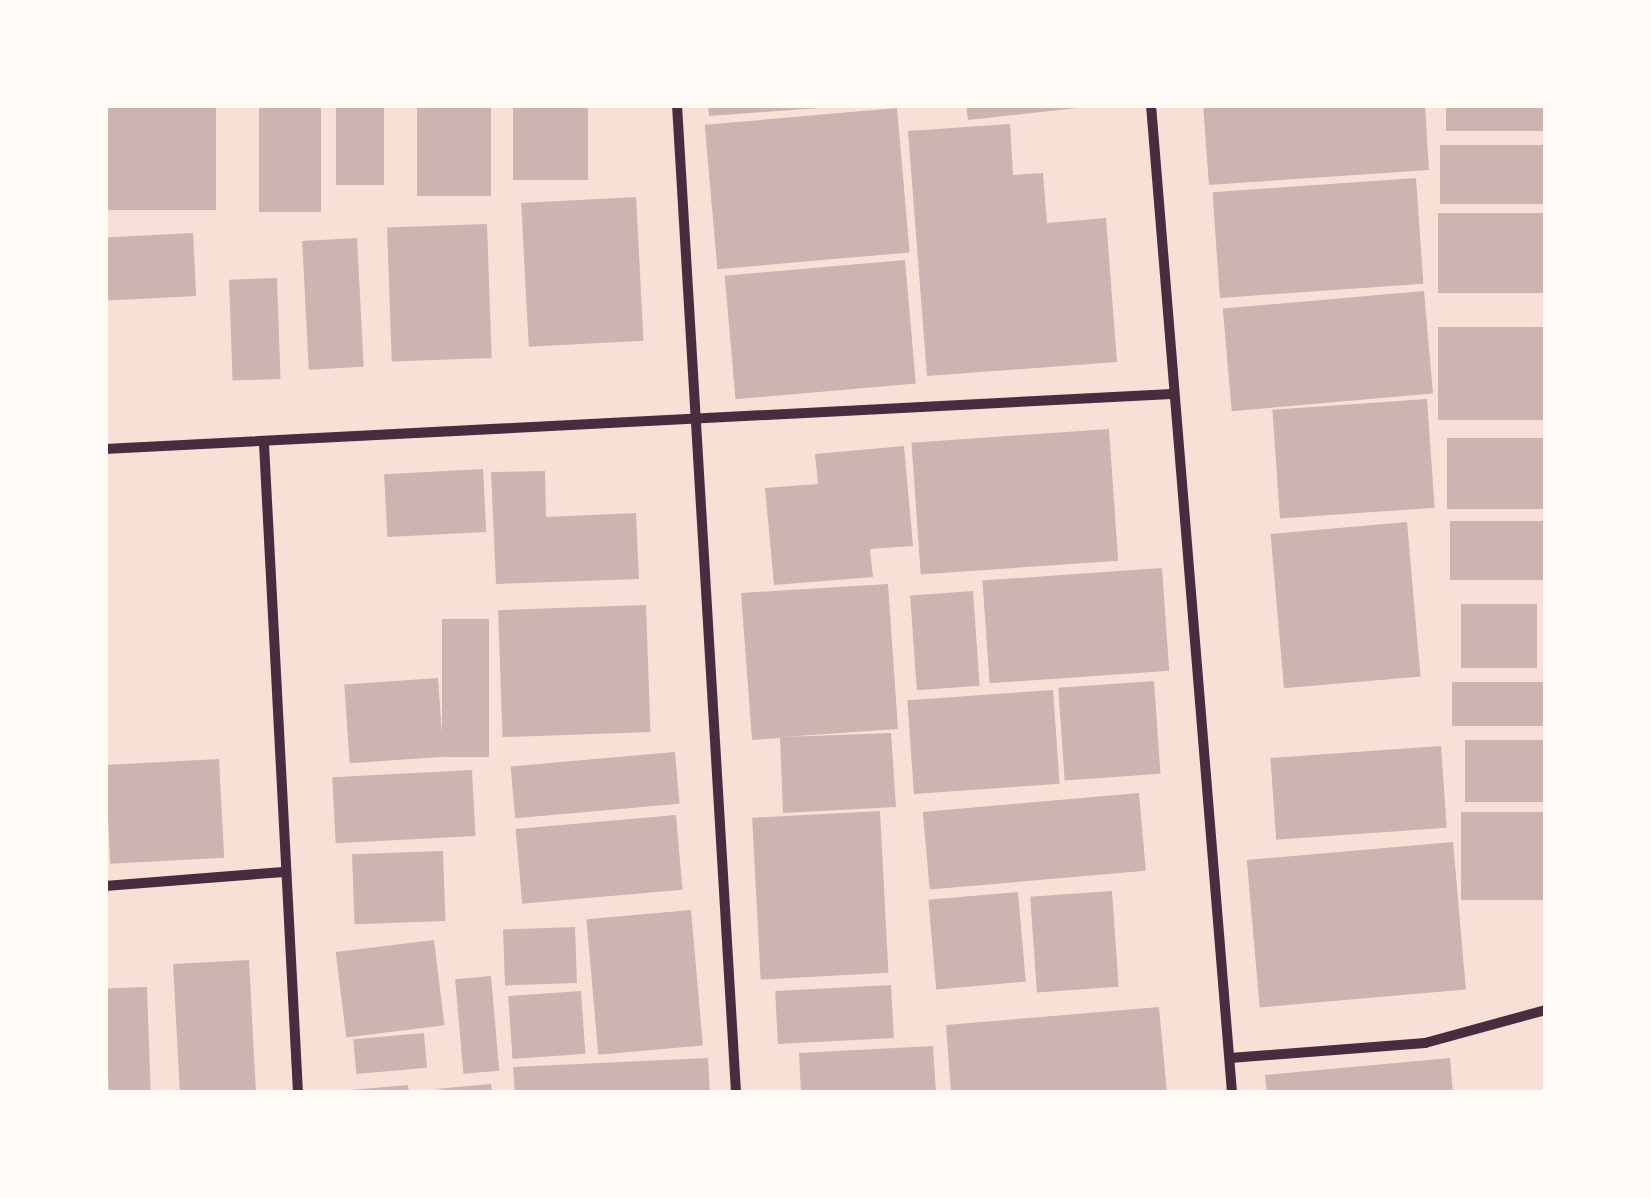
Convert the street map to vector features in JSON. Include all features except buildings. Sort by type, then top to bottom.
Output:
[{"type":"street","points":[[678,105],[700,418],[736,1093]]},
{"type":"street","points":[[1152,105],[1172,394],[1232,1093]]},
{"type":"street","points":[[105,448],[264,444],[1172,394]]},
{"type":"street","points":[[264,444],[283,872],[298,1093]]},
{"type":"street","points":[[105,886],[283,872]]},
{"type":"street","points":[[1230,1058],[1425,1043],[1546,1010]]}]
